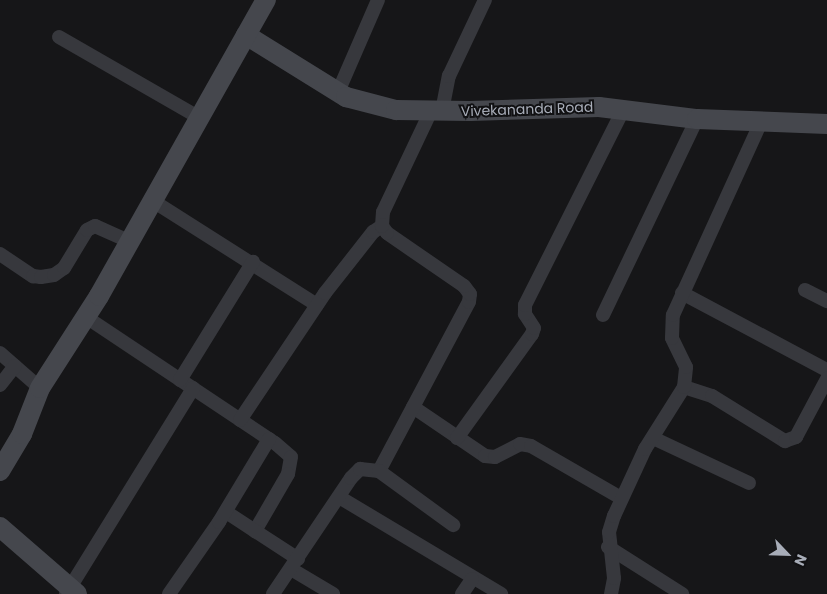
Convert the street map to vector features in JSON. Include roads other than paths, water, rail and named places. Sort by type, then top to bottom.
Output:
[{"type":"street","points":[[0,471],[22,434],[40,388],[86,317],[266,0]]},
{"type":"street","points":[[338,92],[378,0]]},
{"type":"street","points":[[379,471],[470,302],[470,294],[464,286],[387,233],[382,226],[383,212],[436,111],[449,76],[485,0]]},
{"type":"street","name":"Vivekananda Road","points":[[246,35],[338,92],[364,104],[396,110],[436,111],[590,107],[697,119],[827,124]]},
{"type":"street","points":[[59,37],[198,118]]},
{"type":"street","points":[[457,438],[532,334],[534,328],[525,314],[525,306],[623,110]]},
{"type":"street","points":[[604,316],[697,119]]},
{"type":"street","points":[[610,594],[614,578],[608,547],[609,532],[621,498],[653,438],[684,387],[686,366],[670,329],[682,293],[762,122]]},
{"type":"street","points":[[153,201],[253,262],[317,305]]},
{"type":"street","points":[[0,254],[33,276],[41,277],[54,275],[64,268],[87,230],[95,226],[129,241]]},
{"type":"street","points":[[240,420],[317,305],[373,232],[382,226]]},
{"type":"street","points":[[180,380],[253,262]]},
{"type":"street","points":[[805,290],[827,301]]},
{"type":"street","points":[[682,293],[827,370]]},
{"type":"street","points":[[86,317],[285,451],[292,464],[255,531]]},
{"type":"street","points":[[0,354],[40,388]]},
{"type":"street","points":[[0,385],[15,366]]},
{"type":"street","points":[[684,387],[712,396],[785,441],[796,437],[827,379]]},
{"type":"street","points":[[1,531],[72,591],[193,388]]},
{"type":"street","points":[[413,407],[485,456],[494,457],[510,447],[531,446],[621,498]]},
{"type":"street","points":[[653,438],[749,483]]},
{"type":"street","points":[[168,594],[226,512],[269,439]]},
{"type":"street","points":[[273,594],[360,469],[367,467],[379,471],[453,525]]},
{"type":"street","points":[[339,497],[472,579],[501,594]]},
{"type":"street","points":[[226,512],[255,531],[333,594]]},
{"type":"street","points":[[608,547],[682,594]]},
{"type":"street","points":[[462,594],[472,579]]}]
